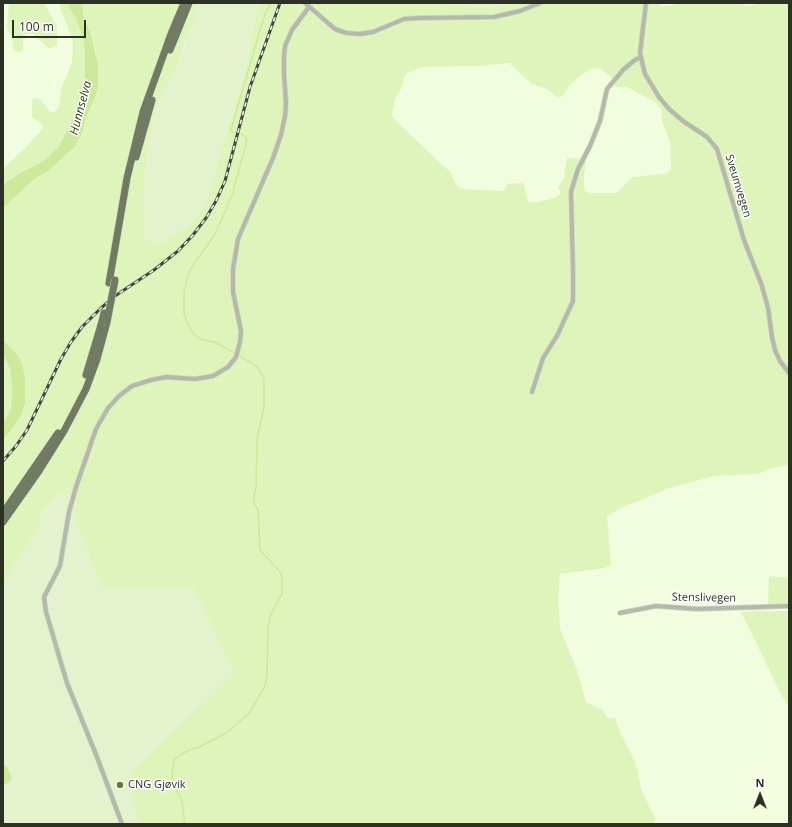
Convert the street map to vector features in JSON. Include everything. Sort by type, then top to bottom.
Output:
[{"type":"highway","points":[[112,282],[127,178],[143,112],[171,34],[184,3]]},
{"type":"highway","points":[[3,522],[39,471],[67,426],[86,389],[93,371],[104,324],[129,192],[142,133],[158,82],[189,3]]},
{"type":"highway","points":[[3,513],[64,423],[79,393],[104,324]]},
{"type":"street","points":[[305,3],[335,29],[360,34],[373,32],[404,19],[494,17],[520,11],[540,3]]},
{"type":"street","name":"Sveumvegen","points":[[646,3],[641,38],[641,57],[645,74],[664,104],[683,121],[707,137],[717,149],[744,240],[765,295],[775,350],[780,361],[789,373]]},
{"type":"street","points":[[122,824],[97,757],[66,683],[46,612],[44,597],[60,566],[69,512],[76,487],[96,429],[108,408],[119,396],[132,386],[166,377],[195,379],[213,376],[228,367],[236,356],[241,331],[233,292],[233,269],[238,239],[281,135],[286,116],[284,58],[286,46],[292,30],[309,7]]},
{"type":"street","points":[[532,392],[543,358],[557,336],[573,301],[571,192],[578,169],[590,146],[600,121],[607,89],[624,69],[641,57]]},
{"type":"street","name":"Stenslivegen","points":[[620,613],[656,606],[698,609],[789,606]]},
{"type":"shaded area","points":[[9,3],[44,3],[57,26],[57,46],[48,48],[33,34],[26,34],[23,38],[23,50],[19,52],[14,51],[12,38],[7,28]]},
{"type":"shaded area","points":[[60,3],[67,3],[77,21],[83,38],[85,52],[85,77],[74,117],[59,146],[45,160],[20,173],[3,185],[3,169],[43,128],[42,124],[32,118],[32,100],[34,98],[40,99],[50,112],[55,112],[59,107],[61,89],[72,63],[73,47],[72,37],[61,11]]},
{"type":"shaded area","points":[[82,3],[200,3],[176,67],[158,103],[150,139],[143,185],[143,228],[145,237],[150,242],[154,243],[163,242],[187,226],[205,205],[226,136],[227,127],[234,112],[244,77],[257,10],[262,3],[439,3],[476,7],[498,6],[509,3],[653,3],[663,6],[672,6],[675,3],[742,3],[745,6],[764,3],[789,3],[789,465],[773,468],[758,474],[714,476],[667,489],[619,509],[607,516],[611,565],[605,568],[560,574],[558,599],[560,629],[576,667],[586,702],[603,710],[608,719],[615,718],[620,732],[635,762],[641,789],[656,820],[651,824],[140,824],[132,797],[131,772],[234,673],[193,587],[101,587],[75,518],[75,496],[61,493],[57,494],[44,510],[41,516],[39,530],[20,555],[3,586],[3,439],[10,432],[25,407],[25,377],[22,363],[18,355],[3,340],[3,208],[31,182],[39,177],[83,131],[87,115],[95,98],[96,52],[91,34],[84,19]],"holes":[[[509,63],[532,84],[547,89],[558,98],[563,95],[571,84],[585,72],[591,69],[600,68],[611,77],[615,87],[627,87],[655,102],[661,109],[662,121],[670,142],[670,171],[664,174],[632,177],[616,193],[591,193],[586,192],[584,188],[585,159],[567,158],[564,178],[558,187],[561,192],[555,198],[537,202],[528,202],[524,184],[522,183],[507,184],[506,188],[502,191],[463,189],[457,186],[451,172],[394,119],[392,115],[395,99],[402,87],[406,74],[421,67],[481,66]]]},
{"type":"shaded area","points":[[200,3],[262,3],[257,10],[244,77],[234,112],[227,127],[226,136],[205,205],[187,226],[163,242],[154,243],[150,242],[145,237],[143,228],[143,185],[150,139],[158,103],[185,46],[189,30]]},
{"type":"shaded area","points":[[439,3],[509,3],[498,6],[476,7]]},
{"type":"shaded area","points":[[3,354],[10,368],[12,387],[10,412],[3,423]]},
{"type":"shaded area","points":[[62,493],[75,496],[75,518],[101,587],[193,587],[234,673],[131,772],[132,797],[140,824],[3,824],[3,785],[10,782],[11,775],[6,766],[3,765],[3,586],[20,555],[39,530],[41,516],[44,510],[57,494]]},
{"type":"shaded area","points":[[769,576],[789,578],[789,604],[768,604]]},
{"type":"shaded area","points":[[789,611],[789,706],[782,696],[741,612]]},
{"type":"water","name":"Hunnselva","points":[[67,3],[82,3],[84,19],[91,34],[98,64],[98,85],[95,98],[87,115],[83,131],[76,145],[50,169],[31,182],[3,208],[3,185],[20,173],[45,160],[59,146],[74,117],[85,77],[85,52],[83,38],[77,21]]},
{"type":"water","points":[[3,340],[18,355],[22,363],[25,377],[25,405],[21,415],[10,432],[3,439],[3,423],[10,412],[12,387],[10,368],[3,354]]},
{"type":"water","points":[[3,765],[6,765],[11,775],[11,780],[3,785]]},
{"type":"waterway","points":[[185,824],[182,801],[172,778],[174,759],[187,751],[199,747],[229,731],[250,712],[265,686],[267,675],[268,627],[271,614],[282,594],[281,573],[260,550],[258,510],[254,502],[256,489],[257,439],[264,407],[264,378],[255,365],[224,347],[214,342],[201,339],[195,335],[191,330],[184,313],[184,292],[191,268],[214,236],[233,192],[247,140],[243,134],[232,132],[231,130],[260,30],[266,12],[271,3]]},
{"type":"railway","points":[[3,461],[27,430],[61,359],[82,327],[115,296],[154,270],[178,251],[206,218],[225,181],[250,87],[280,3]]},
{"type":"place","name":"CNG Gjøvik","points":[[120,785]]}]
